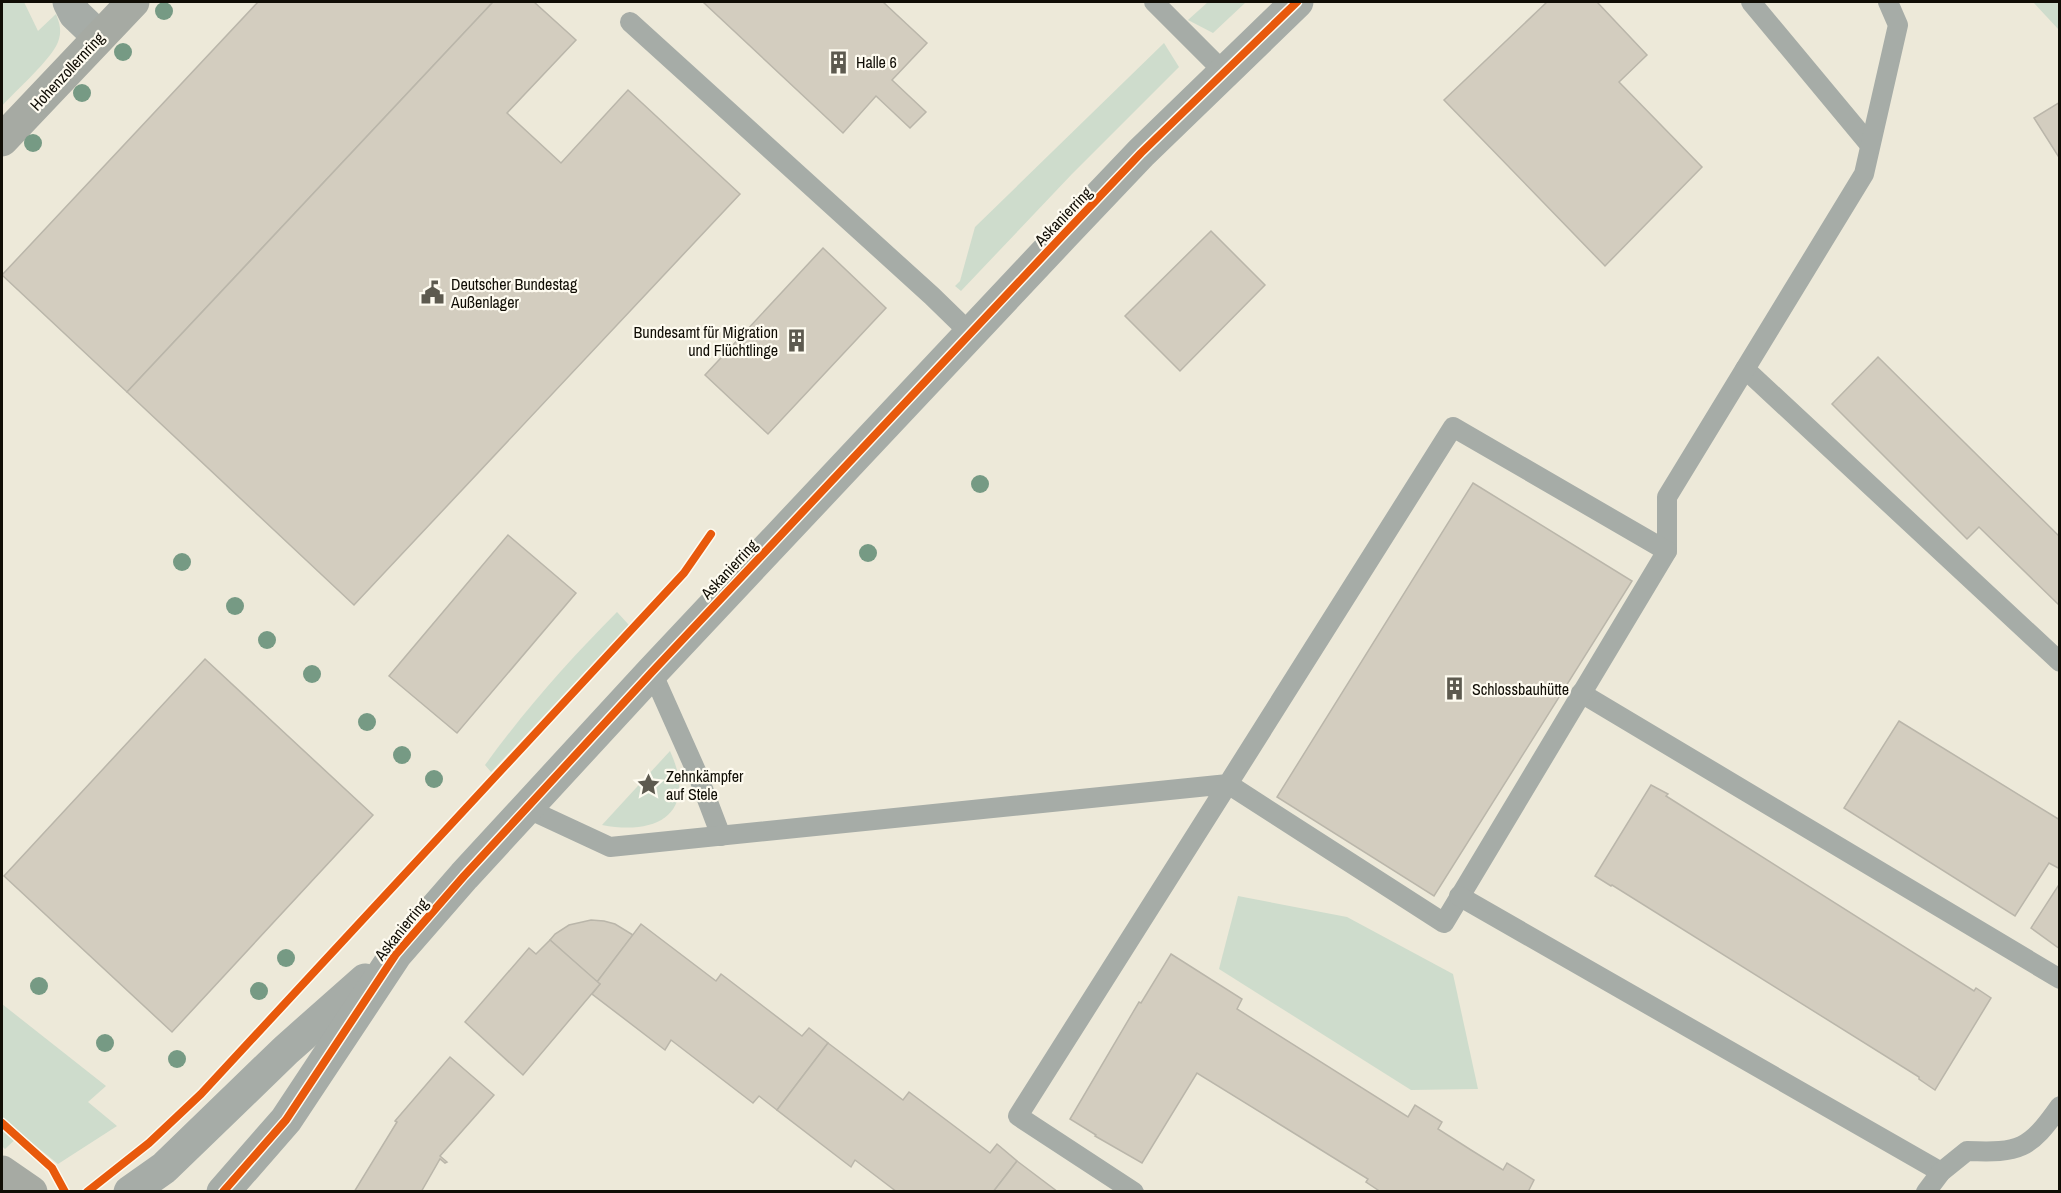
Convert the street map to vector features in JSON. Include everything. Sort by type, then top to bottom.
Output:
[{"type":"street","points":[[69,2],[75,14],[99,37]]},
{"type":"street","name":"Hohenzollernring","points":[[2,140],[133,2]]},
{"type":"street","name":"Askanierring","points":[[130,1191],[164,1168],[286,1050],[396,954],[525,808],[970,333],[1141,153],[1297,2]]},
{"type":"street","name":"Askanierring","points":[[223,1191],[286,1120],[396,954]]},
{"type":"street","points":[[2,1172],[31,1191]]},
{"type":"lane","points":[[1154,2],[1224,72]]},
{"type":"lane","points":[[1751,2],[1870,145]]},
{"type":"lane","points":[[525,808],[610,847],[1228,784],[1444,923],[1667,551],[1667,497],[1864,174],[1898,25],[1888,2]]},
{"type":"lane","points":[[630,22],[970,333]]},
{"type":"lane","points":[[1744,369],[2060,662]]},
{"type":"lane","points":[[1134,1191],[1018,1116],[1453,427],[1667,551]]},
{"type":"lane","points":[[652,672],[697,773],[721,836]]},
{"type":"lane","points":[[1581,693],[2060,979]]},
{"type":"lane","points":[[1459,896],[1941,1172]]},
{"type":"lane","points":[[1926,1191],[1941,1172],[1967,1151],[2000,1152],[2023,1147],[2044,1128],[2060,1106]]},
{"type":"green space","points":[[2,2],[24,2],[38,31],[56,14],[60,31],[58,42],[48,57],[2,106]]},
{"type":"green space","points":[[1208,2],[1246,2],[1213,33],[1188,20]]},
{"type":"green space","points":[[2033,2],[2059,2],[2059,30]]},
{"type":"green space","points":[[1164,43],[1179,67],[1072,174],[961,291],[955,286],[960,281],[975,227]]},
{"type":"green space","points":[[617,612],[629,625],[491,772],[485,765],[515,725]]},
{"type":"green space","points":[[670,751],[677,772],[679,790],[676,804],[668,815],[656,823],[641,827],[602,825]]},
{"type":"green space","points":[[1238,896],[1347,917],[1453,974],[1478,1089],[1411,1090],[1219,969]]},
{"type":"green space","points":[[2,1004],[106,1086],[88,1102],[117,1126],[58,1164],[21,1134],[5,1149],[2,1146]]},
{"type":"building","points":[[258,2],[493,2],[127,392],[2,275]]},
{"type":"building","name":"Deutscher Bundestag Außenlager","points":[[493,2],[534,2],[576,40],[507,113],[561,163],[628,90],[740,194],[354,605],[127,392]]},
{"type":"building","name":"Halle 6","points":[[703,2],[883,2],[927,43],[892,80],[926,112],[910,128],[876,96],[843,133]]},
{"type":"building","points":[[1547,2],[1597,2],[1647,55],[1619,82],[1702,167],[1605,266],[1444,100]]},
{"type":"building","points":[[2060,102],[2060,159],[2034,118]]},
{"type":"building","points":[[1211,231],[1265,285],[1180,371],[1125,316]]},
{"type":"building","name":"Bundesamt für Migration und Flüchtlinge","points":[[823,248],[886,308],[768,434],[705,375]]},
{"type":"building","points":[[1878,357],[2060,537],[2060,606],[1979,527],[1967,539],[1832,404]]},
{"type":"building","name":"Schlossbauhütte","points":[[1473,483],[1632,581],[1434,896],[1277,797]]},
{"type":"building","points":[[508,535],[576,593],[457,733],[389,676]]},
{"type":"building","points":[[205,659],[373,815],[172,1032],[4,876]]},
{"type":"building","points":[[1899,721],[2060,820],[2060,869],[2049,863],[2015,916],[1844,808]]},
{"type":"building","points":[[1651,785],[1974,991],[1976,988],[1991,998],[1935,1090],[1919,1077],[1595,876]]},
{"type":"building","points":[[2060,883],[2060,949],[2031,928]]},
{"type":"building","points":[[591,920],[615,924],[633,935],[597,982],[550,940],[569,925]]},
{"type":"building","points":[[641,924],[716,981],[721,974],[802,1036],[809,1028],[828,1043],[777,1110],[759,1096],[753,1103],[671,1040],[665,1050],[592,994],[600,984],[597,982]]},
{"type":"building","points":[[550,940],[600,984],[523,1075],[465,1022],[529,948],[536,954]]},
{"type":"building","points":[[1171,954],[1242,999],[1237,1009],[1408,1117],[1415,1105],[1442,1122],[1438,1129],[1471,1150],[1503,1170],[1507,1163],[1534,1180],[1528,1192],[1381,1192],[1366,1182],[1368,1179],[1197,1073],[1142,1163],[1095,1136],[1070,1119],[1139,1002],[1141,1003]]},
{"type":"building","points":[[828,1043],[903,1100],[909,1092],[990,1153],[997,1144],[1017,1161],[993,1192],[897,1192],[855,1160],[851,1167],[777,1110]]},
{"type":"building","points":[[450,1057],[494,1095],[440,1156],[447,1162],[440,1159],[421,1192],[354,1192],[397,1122],[395,1121]]},
{"type":"building","points":[[1017,1161],[1058,1192],[993,1192]]},
{"type":"cycle path","points":[[223,1192],[286,1120],[396,954],[464,876],[652,672],[1141,153],[1297,2]]},
{"type":"cycle path","points":[[87,1192],[149,1143],[201,1094],[684,573],[711,534]]},
{"type":"cycle path","points":[[2,1123],[52,1168],[65,1192]]},
{"type":"place","name":"Halle 6","points":[[838,62]]},
{"type":"place","name":"Deutscher Bundestag Außenlager","points":[[433,293]]},
{"type":"place","name":"Bundesamt für Migration und Flüchtlinge","points":[[796,341]]},
{"type":"place","name":"Schlossbauhütte","points":[[1454,689]]},
{"type":"place","name":"Zehnkämpfer auf Stele","points":[[648,785]]}]
